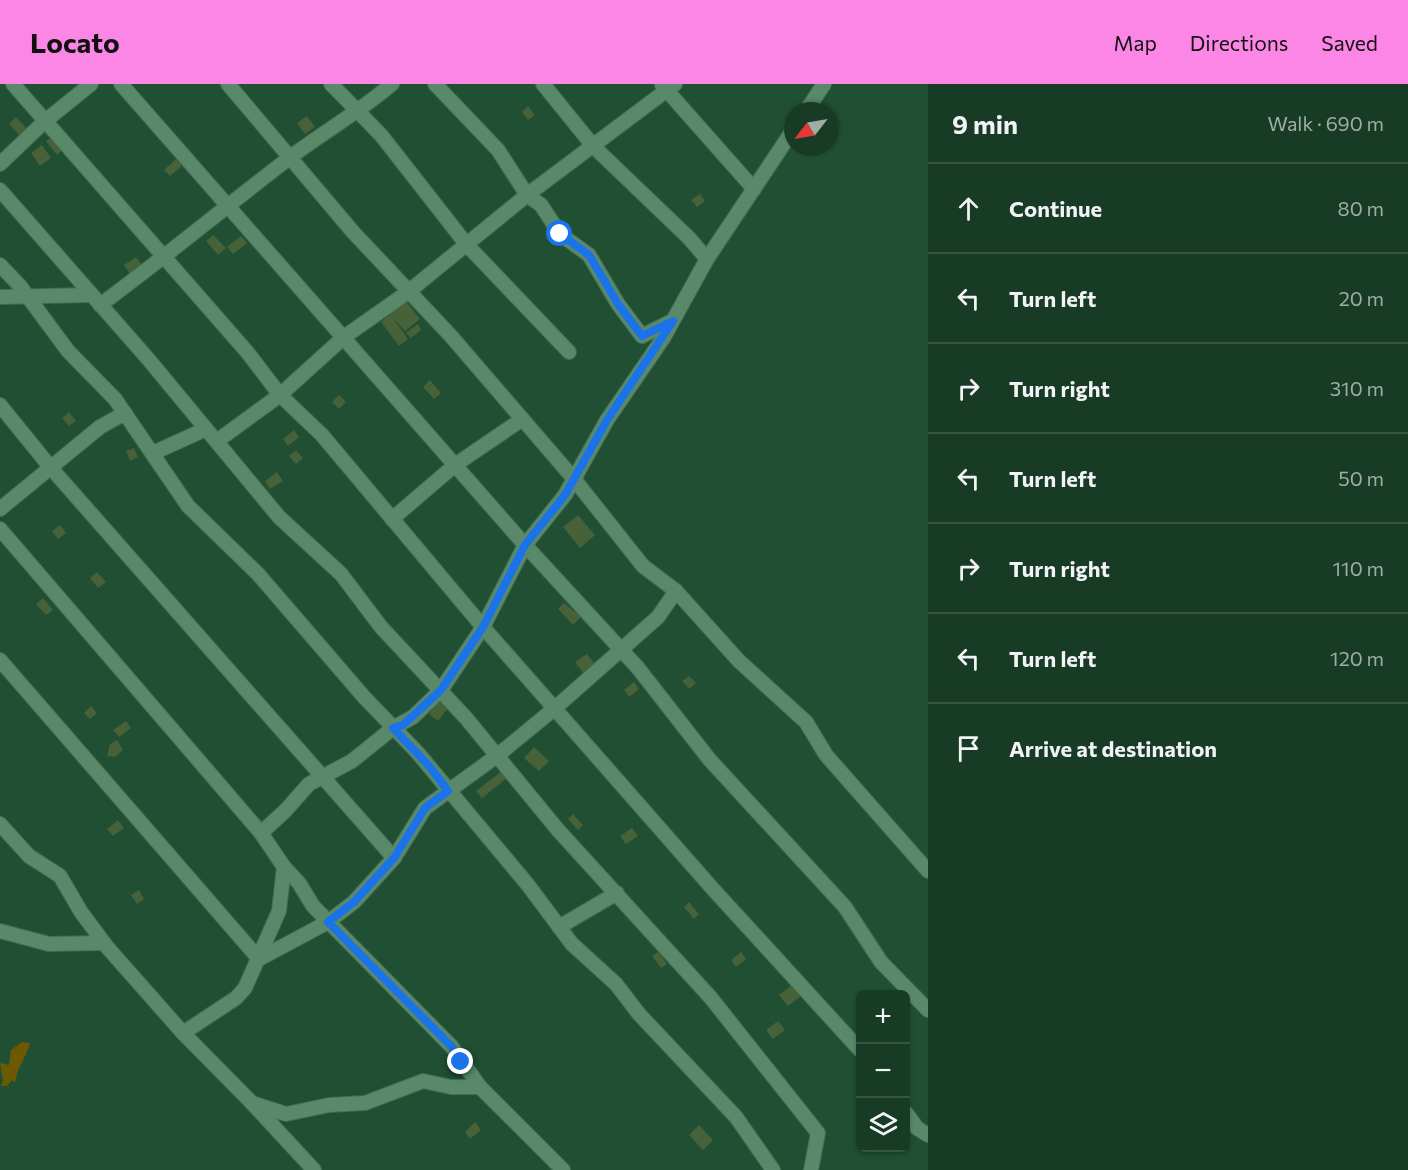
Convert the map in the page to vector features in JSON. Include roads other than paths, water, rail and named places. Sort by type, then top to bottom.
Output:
[{"type":"street","points":[[13,84],[253,360],[280,395],[322,435],[483,627],[712,888],[856,1045]]},
{"type":"street","points":[[0,164],[44,122],[91,84]]},
{"type":"street","points":[[121,84],[525,545],[621,650],[709,759],[844,907],[881,962],[928,1010]]},
{"type":"street","points":[[228,84],[574,479],[643,566],[676,591],[739,661],[806,722],[826,755],[928,871]]},
{"type":"street","points":[[331,84],[392,149],[467,245],[569,352]]},
{"type":"street","points":[[0,297],[26,295],[95,300],[163,259],[290,157],[359,112],[392,84]]},
{"type":"street","points":[[435,84],[498,150],[527,195],[541,205],[560,234],[589,255],[618,304],[642,336],[673,321]]},
{"type":"street","points":[[543,84],[594,147],[708,259]]},
{"type":"street","points":[[812,102],[824,84]]},
{"type":"street","points":[[217,441],[280,395],[344,337],[408,292],[527,195],[594,147],[668,86],[754,189]]},
{"type":"street","points":[[261,833],[285,812],[309,784],[352,761],[393,728],[408,721],[441,690],[483,627],[525,545],[565,495],[607,420],[673,321],[708,259],[784,144]]},
{"type":"street","points":[[0,190],[217,441],[279,517],[333,565],[381,627],[498,754],[558,830],[617,892],[711,998],[818,1133],[811,1170]]},
{"type":"street","points":[[0,265],[68,351],[124,413],[188,506],[258,574],[430,767],[528,885],[572,944],[616,984],[639,1014],[736,1118],[773,1170]]},
{"type":"street","points":[[0,405],[51,468],[394,858]]},
{"type":"street","points":[[0,509],[100,427],[124,413]]},
{"type":"street","points":[[392,519],[455,465],[521,420]]},
{"type":"street","points":[[153,453],[206,429]]},
{"type":"street","points":[[0,529],[261,833],[284,867],[328,922],[452,1047],[480,1087],[563,1170]]},
{"type":"street","points":[[259,959],[328,922],[354,902],[394,858],[425,808],[555,708],[658,617],[676,591]]},
{"type":"street","points":[[0,660],[259,959]]},
{"type":"street","points":[[0,824],[29,856],[60,876],[85,919],[104,943],[183,1033],[314,1170]]},
{"type":"street","points":[[183,1033],[236,998],[245,988],[279,911],[284,867]]},
{"type":"street","points":[[559,927],[617,892]]},
{"type":"street","points":[[0,931],[49,944],[104,943]]},
{"type":"street","points":[[252,1103],[286,1114],[329,1105],[374,1101],[413,1082],[423,1080],[451,1086],[480,1087]]},
{"type":"street","points":[[910,1118],[917,1128],[928,1135]]}]
